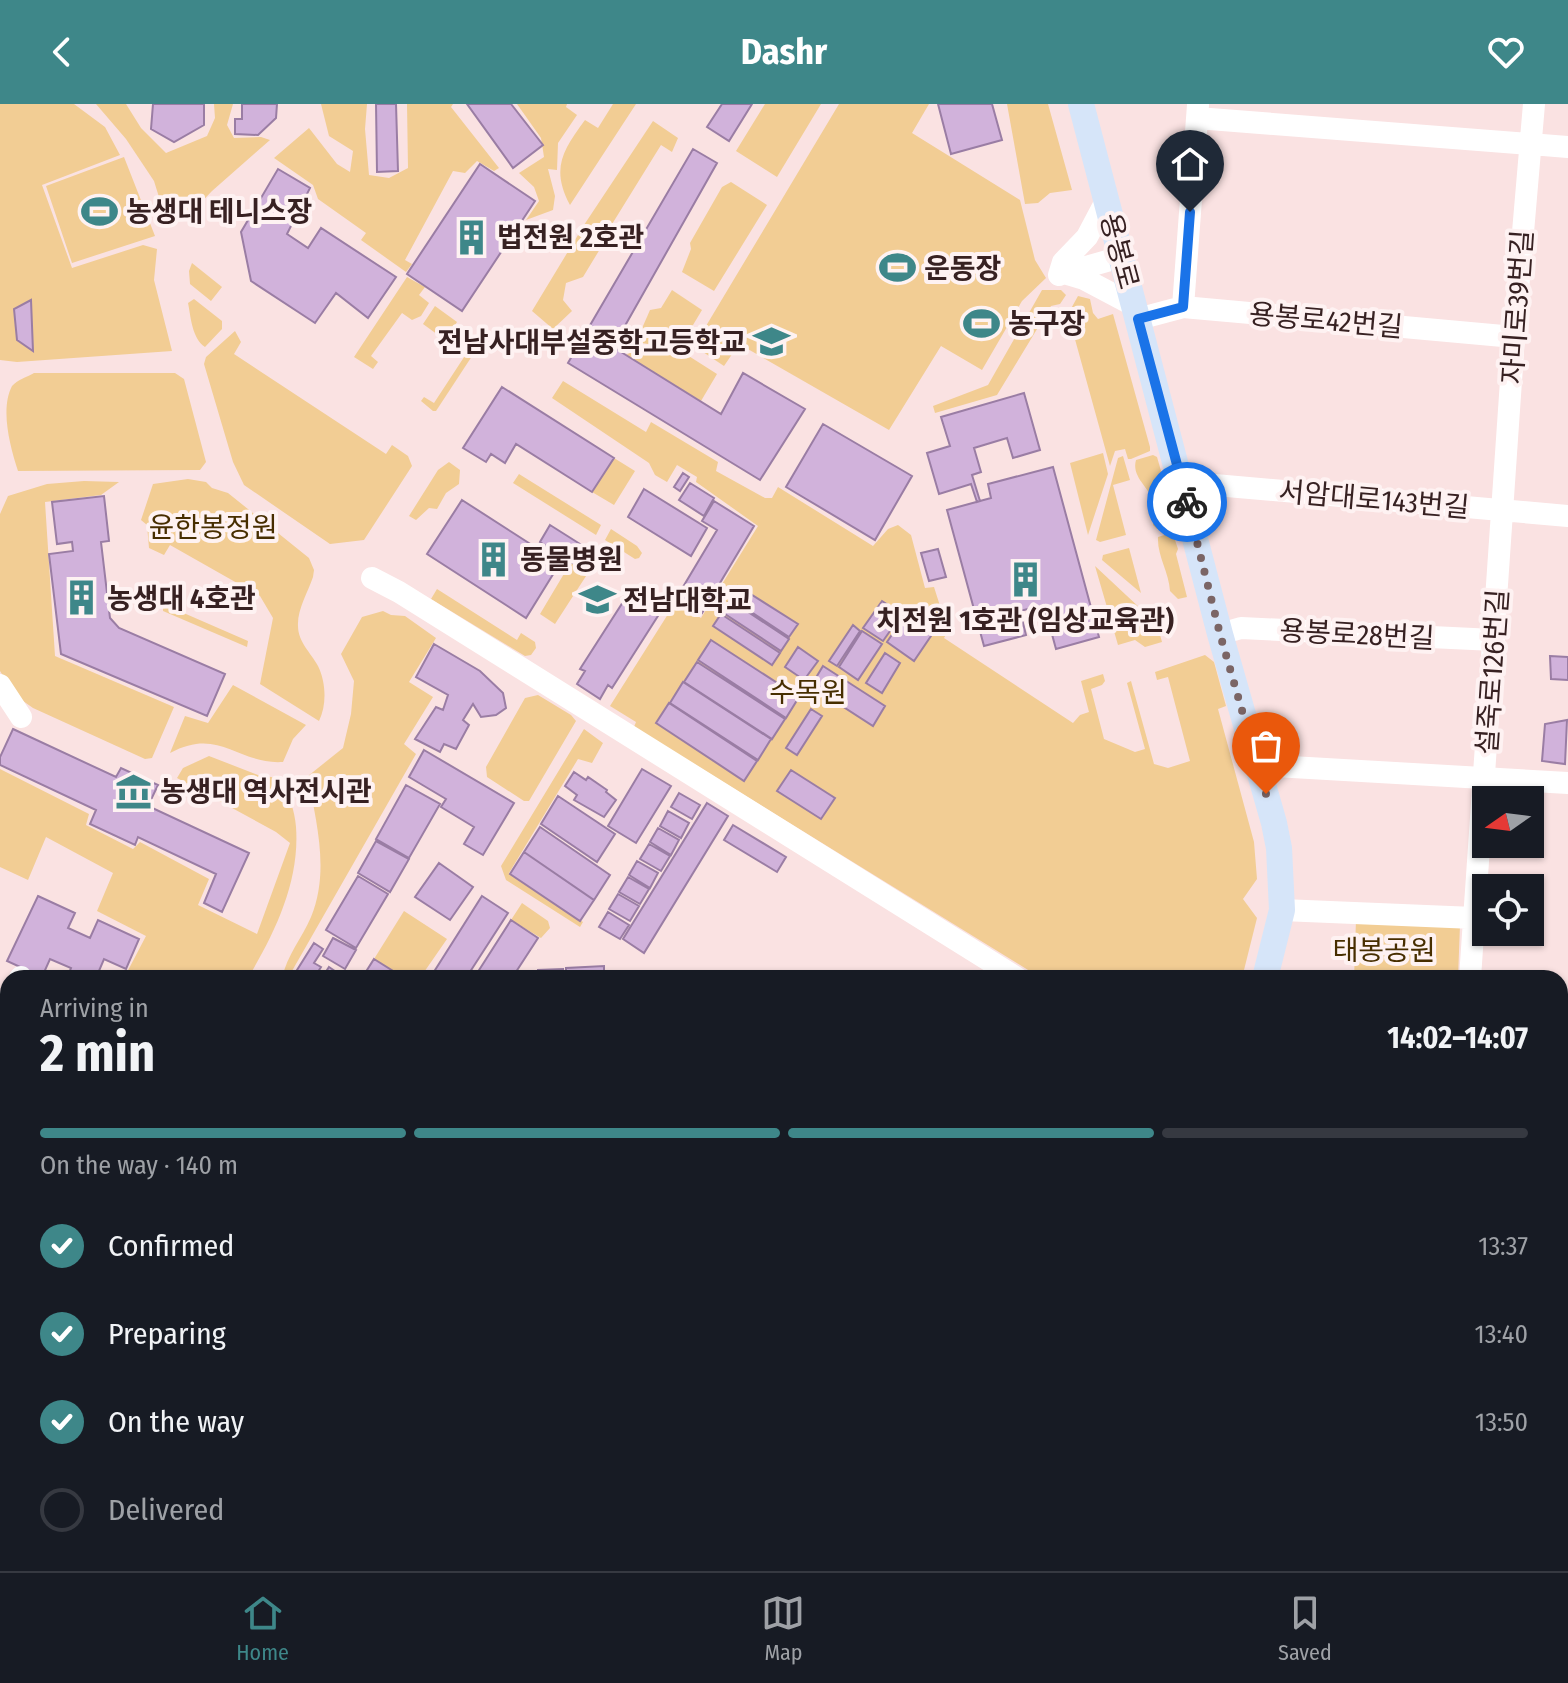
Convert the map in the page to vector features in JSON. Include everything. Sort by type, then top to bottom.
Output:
[{"type":"main road","name":"용봉로","points":[[1081,104],[1279,848],[1282,910],[1267,970]]},
{"type":"street","name":"자미로39번길","points":[[1504,510],[1514,337],[1534,104]]},
{"type":"street","points":[[1183,307],[1197,111],[1568,147]]},
{"type":"street","points":[[1057,275],[1063,262],[1087,237],[1106,201]]},
{"type":"street","points":[[1057,275],[1121,257]]},
{"type":"street","points":[[1057,275],[1084,279],[1137,312]]},
{"type":"street","name":"용봉로42번길","points":[[1137,312],[1183,307],[1514,337]]},
{"type":"street","name":"서암대로143번길","points":[[1181,482],[1568,516]]},
{"type":"street","name":"설죽로126번길","points":[[1477,874],[1504,510]]},
{"type":"street","points":[[372,578],[1004,970]]},
{"type":"street","name":"용봉로28번길","points":[[1220,634],[1241,628],[1494,640]]},
{"type":"street","points":[[0,685],[21,717]]},
{"type":"street","points":[[1258,765],[1568,783]]},
{"type":"street","points":[[1282,910],[1472,918]]},
{"type":"street","name":"설죽로126번길","points":[[1471,970],[1472,946]]},
{"type":"green space","points":[[0,104],[74,104],[105,127],[120,155],[42,185],[72,268],[143,245],[157,249],[154,280],[172,351],[17,362],[0,360]]},
{"type":"green space","points":[[96,104],[126,104],[141,128],[166,153],[207,136],[215,118],[214,104],[233,104],[227,125],[234,138],[261,137],[270,140],[188,216],[168,226],[154,181],[126,139]]},
{"type":"green space","points":[[321,104],[367,104],[365,129],[369,175],[389,178],[408,168],[407,104],[453,104],[451,107],[499,168],[494,171],[477,161],[465,173],[453,171],[405,260],[412,264],[406,272],[361,240],[366,233],[318,199],[313,185],[274,158],[309,128],[337,164],[350,172],[353,151],[329,136]]},
{"type":"green space","points":[[517,104],[567,104],[566,107],[577,115],[558,143],[557,170],[548,169],[555,196],[553,210],[526,220],[539,201],[534,187],[519,173],[544,157],[541,138]]},
{"type":"green space","points":[[613,104],[636,104],[570,205],[561,181],[560,170],[565,151],[585,120],[598,128]]},
{"type":"green space","points":[[765,104],[821,104],[777,177],[736,151]]},
{"type":"green space","name":"운동장","points":[[839,104],[929,104],[912,133],[1020,200],[1035,260],[1046,278],[1022,301],[982,370],[941,346],[889,430],[739,344],[724,366],[694,346]]},
{"type":"green space","points":[[1007,104],[1048,104],[1072,190],[1050,193],[1038,203],[1025,204]]},
{"type":"green space","points":[[653,121],[678,138],[672,152],[661,145],[609,229],[613,233],[605,244],[582,228]]},
{"type":"green space","name":"농생대 테니스장","points":[[124,157],[155,236],[72,263],[46,186]]},
{"type":"green space","points":[[731,182],[767,205],[714,291],[682,272],[691,249],[690,243],[722,187]]},
{"type":"green space","points":[[578,235],[600,249],[583,277],[566,283],[563,300],[572,311],[553,329],[532,311]]},
{"type":"green space","points":[[192,263],[222,287],[211,301],[190,284]]},
{"type":"green space","points":[[407,277],[425,287],[419,295],[429,303],[421,316],[412,320],[402,313],[371,356],[378,362],[373,369],[354,357]]},
{"type":"green space","points":[[672,290],[702,310],[681,345],[636,342],[650,310],[661,308]]},
{"type":"green space","points":[[1042,290],[1061,290],[1066,295],[1060,304],[1051,306],[997,395],[935,413],[933,406],[988,385]]},
{"type":"green space","points":[[1078,296],[1090,299],[1093,313],[1098,319],[1113,314],[1150,447],[1150,451],[1131,459],[1128,459],[1125,449],[1115,451],[1110,466],[1068,314]]},
{"type":"green space","points":[[194,299],[222,321],[222,329],[205,347],[197,338],[191,321],[188,303]]},
{"type":"green space","points":[[435,306],[457,322],[445,340],[423,324]]},
{"type":"green space","points":[[235,331],[241,342],[234,354],[386,454],[392,445],[408,456],[412,466],[364,540],[330,544],[244,485],[233,462],[204,364],[206,357]]},
{"type":"green space","points":[[477,340],[478,347],[436,411],[433,411],[421,401],[424,397],[434,403],[470,348],[461,342]]},
{"type":"green space","points":[[637,349],[651,355],[684,353],[717,374],[701,401],[626,355]]},
{"type":"green space","points":[[34,373],[175,373],[184,379],[206,462],[200,470],[18,471],[9,439],[8,395],[19,380]]},
{"type":"green space","name":"수목원","points":[[563,381],[646,432],[651,422],[718,462],[716,471],[765,498],[772,498],[778,487],[873,546],[888,529],[898,525],[911,535],[925,588],[934,587],[948,631],[944,638],[1073,723],[1080,715],[1089,712],[1081,681],[1103,674],[1105,681],[1102,685],[1091,689],[1104,739],[1135,752],[1145,749],[1127,683],[1131,681],[1154,764],[1168,768],[1190,761],[1168,677],[1157,680],[1155,672],[1205,655],[1214,662],[1226,706],[1218,709],[1254,842],[1257,879],[1243,899],[1257,918],[1244,970],[1028,970],[634,727],[636,722],[610,706],[675,603],[701,618],[758,526],[696,482],[697,477],[677,465],[667,482],[655,475],[649,463],[552,398]]},
{"type":"green space","points":[[1103,453],[1108,474],[1088,535],[1070,463]]},
{"type":"green space","points":[[1153,455],[1157,457],[1176,523],[1157,529],[1153,525],[1154,504],[1135,466],[1136,460]]},
{"type":"green space","points":[[1123,456],[1130,480],[1113,485],[1126,535],[1100,542],[1096,540],[1118,458]]},
{"type":"green space","points":[[614,458],[635,471],[614,505],[592,492]]},
{"type":"green space","points":[[449,462],[460,470],[459,484],[446,493],[437,509],[429,508],[416,520],[409,516],[438,470]]},
{"type":"green space","points":[[519,474],[601,525],[596,535],[513,483]]},
{"type":"green space","name":"윤한봉정원","points":[[188,479],[206,482],[212,488],[228,493],[309,558],[314,570],[313,577],[301,607],[298,626],[302,642],[323,679],[324,701],[319,721],[260,684],[273,618],[260,596],[170,545],[164,555],[149,548],[147,525],[141,520],[153,484]]},
{"type":"green space","points":[[119,482],[101,495],[45,502],[55,656],[174,707],[152,758],[145,759],[33,708],[16,696],[0,671],[0,514],[8,496],[47,484]]},
{"type":"green space","points":[[611,529],[637,546],[642,553],[639,558],[635,559],[605,540]]},
{"type":"green space","points":[[1171,533],[1178,549],[1176,554],[1187,597],[1178,599],[1170,591],[1158,544],[1158,537]]},
{"type":"green space","points":[[1129,548],[1141,593],[1102,560],[1103,555]]},
{"type":"green space","points":[[571,562],[588,573],[555,624],[540,614]]},
{"type":"green space","points":[[1095,566],[1157,624],[1162,642],[1145,647],[1135,640],[1118,645]]},
{"type":"green space","points":[[437,589],[517,640],[521,633],[535,642],[536,648],[531,655],[525,656],[431,599]]},
{"type":"green space","points":[[163,604],[248,641],[247,647],[163,611]]},
{"type":"green space","points":[[383,611],[405,616],[436,638],[409,682],[433,697],[404,744],[416,754],[293,970],[284,970],[311,917],[320,882],[320,846],[308,776],[343,748],[354,681],[341,654],[362,617]]},
{"type":"green space","points":[[233,685],[306,725],[293,739],[283,762],[253,758],[228,748],[202,743],[170,753],[185,716],[208,723]]},
{"type":"green space","points":[[538,695],[576,721],[529,801],[524,801],[487,777],[486,767],[525,698]]},
{"type":"green space","points":[[584,729],[603,743],[592,763],[578,759],[509,873],[583,922],[580,927],[506,880],[501,866]]},
{"type":"green space","points":[[209,756],[258,775],[284,779],[295,821],[294,867],[284,906],[252,970],[128,970],[146,936],[97,911],[113,873],[46,837],[28,880],[0,867],[0,769],[89,814],[86,825],[133,849],[140,842],[209,879],[198,905],[257,934],[290,843],[276,832],[177,778],[183,768]]},
{"type":"green space","points":[[522,903],[548,921],[550,928],[541,938],[511,920]]},
{"type":"green space","points":[[404,911],[447,939],[426,970],[392,970],[374,959]]},
{"type":"green space","name":"태봉공원","points":[[1356,920],[1460,925],[1458,970],[1354,970]]},
{"type":"building","points":[[153,104],[204,104],[204,125],[174,142],[151,129]]},
{"type":"building","points":[[242,104],[277,104],[276,118],[258,135],[235,134],[235,119],[242,119]]},
{"type":"building","points":[[376,104],[396,104],[398,171],[377,172]]},
{"type":"building","points":[[467,104],[511,104],[543,145],[513,168]]},
{"type":"building","points":[[722,104],[752,104],[729,141],[707,127]]},
{"type":"building","points":[[938,104],[992,104],[1002,140],[951,154]]},
{"type":"building","points":[[693,149],[717,163],[613,347],[721,414],[743,373],[805,409],[760,480],[568,363]]},
{"type":"building","name":"법전원 2호관","points":[[480,164],[535,201],[462,311],[407,274]]},
{"type":"building","points":[[278,169],[310,188],[287,234],[308,248],[321,228],[396,277],[368,318],[336,293],[315,323],[251,281],[241,232]]},
{"type":"building","points":[[31,300],[33,351],[17,340],[14,309]]},
{"type":"building","points":[[502,387],[614,458],[592,492],[516,444],[505,463],[491,454],[486,462],[463,448]]},
{"type":"building","points":[[1024,393],[1040,450],[1013,458],[1007,438],[974,448],[981,472],[972,475],[980,501],[977,502],[971,484],[939,494],[927,453],[950,446],[941,417]]},
{"type":"building","points":[[823,424],[912,476],[875,540],[786,487]]},
{"type":"building","name":"치전원 1호관 (임상교육관)","points":[[1053,467],[1099,637],[1056,649],[1044,605],[1020,611],[1026,635],[984,646],[947,510],[991,498],[988,484]]},
{"type":"building","points":[[683,473],[689,477],[680,491],[674,487]]},
{"type":"building","points":[[690,483],[714,498],[704,516],[679,500]]},
{"type":"building","points":[[644,489],[707,528],[691,556],[628,517]]},
{"type":"building","name":"농생대 4호관","points":[[104,496],[109,541],[101,542],[110,618],[119,628],[225,674],[207,716],[61,654],[49,554],[73,551],[72,542],[57,544],[52,502]]},
{"type":"building","name":"동물병원","points":[[462,500],[560,563],[526,618],[427,554]]},
{"type":"building","points":[[714,501],[754,526],[702,613],[677,597],[717,530],[702,521]]},
{"type":"building","points":[[550,525],[599,556],[588,573],[540,542]]},
{"type":"building","points":[[938,549],[946,577],[929,581],[921,553]]},
{"type":"building","points":[[738,586],[798,624],[789,637],[730,598]]},
{"type":"building","points":[[632,588],[663,608],[612,688],[608,685],[600,699],[577,684],[585,671],[580,669]]},
{"type":"building","points":[[730,600],[789,639],[781,651],[722,612]]},
{"type":"building","points":[[882,601],[902,614],[883,641],[863,628]]},
{"type":"building","points":[[721,614],[780,653],[772,665],[713,626]]},
{"type":"building","points":[[906,614],[933,633],[914,661],[887,642]]},
{"type":"building","points":[[853,625],[860,631],[837,666],[829,661]]},
{"type":"building","points":[[862,631],[882,644],[858,680],[839,667]]},
{"type":"building","points":[[711,640],[799,697],[786,718],[698,660]]},
{"type":"building","points":[[434,644],[480,671],[503,693],[506,708],[496,715],[481,717],[473,704],[463,720],[469,725],[456,749],[444,744],[440,752],[415,739],[436,707],[443,710],[448,695],[416,677]]},
{"type":"building","points":[[798,647],[818,661],[804,680],[785,667]]},
{"type":"building","points":[[885,653],[900,663],[882,693],[866,683]]},
{"type":"building","points":[[1550,656],[1568,657],[1568,680],[1551,679]]},
{"type":"building","points":[[697,662],[785,719],[772,739],[684,682]]},
{"type":"building","points":[[823,666],[885,706],[873,726],[811,686]]},
{"type":"building","points":[[683,682],[771,739],[758,760],[670,703]]},
{"type":"building","points":[[669,703],[757,761],[744,781],[656,723]]},
{"type":"building","points":[[811,709],[822,716],[797,755],[786,748]]},
{"type":"building","points":[[1567,720],[1565,764],[1542,761],[1545,724]]},
{"type":"building","points":[[13,729],[116,777],[121,768],[158,785],[148,806],[249,853],[222,912],[204,903],[216,874],[138,837],[135,845],[90,824],[96,810],[0,765],[0,757]]},
{"type":"building","points":[[424,750],[514,803],[483,855],[464,844],[474,827],[441,807],[446,799],[409,777]]},
{"type":"building","points":[[642,769],[671,786],[636,843],[608,826]]},
{"type":"building","points":[[791,770],[835,798],[821,819],[777,791]]},
{"type":"building","points":[[574,772],[586,780],[588,777],[616,800],[604,817],[574,800],[577,795],[565,786]]},
{"type":"building","points":[[406,785],[440,804],[409,858],[376,839]]},
{"type":"building","points":[[679,793],[700,805],[692,819],[671,807]]},
{"type":"building","points":[[558,796],[615,834],[597,862],[541,824]]},
{"type":"building","points":[[707,803],[728,816],[644,953],[623,939]]},
{"type":"building","points":[[668,811],[689,823],[681,838],[660,826]]},
{"type":"building","points":[[733,825],[786,857],[777,872],[724,840]]},
{"type":"building","points":[[540,827],[610,875],[594,900],[524,852]]},
{"type":"building","points":[[658,828],[679,840],[671,855],[650,842]]},
{"type":"building","points":[[376,841],[409,859],[390,892],[358,873]]},
{"type":"building","points":[[649,844],[670,856],[661,871],[640,859]]},
{"type":"building","points":[[524,852],[594,900],[580,921],[510,874]]},
{"type":"building","points":[[637,861],[658,873],[650,888],[629,875]]},
{"type":"building","points":[[439,863],[473,887],[450,920],[415,897]]},
{"type":"building","points":[[358,876],[388,894],[356,948],[326,930]]},
{"type":"building","points":[[628,877],[649,889],[640,904],[619,892]]},
{"type":"building","points":[[618,894],[639,906],[630,921],[609,909]]},
{"type":"building","points":[[38,896],[75,913],[68,928],[90,938],[98,920],[139,939],[126,969],[104,959],[99,970],[70,970],[50,959],[45,970],[27,970],[7,961]]},
{"type":"building","points":[[482,896],[508,913],[471,970],[435,970]]},
{"type":"building","points":[[608,912],[629,925],[620,939],[599,927]]},
{"type":"building","points":[[511,920],[538,938],[517,970],[479,970]]},
{"type":"building","points":[[333,938],[356,950],[345,969],[323,956]]},
{"type":"building","points":[[314,943],[323,949],[314,963],[321,967],[319,970],[297,970]]},
{"type":"building","points":[[374,959],[391,970],[367,970]]},
{"type":"building","points":[[604,966],[604,970],[566,970]]},
{"type":"way so far","points":[[1187,502],[1220,634],[1266,794]]},
{"type":"place","name":"농생대 테니스장","points":[[100,211]]},
{"type":"place","name":"법전원 2호관","points":[[471,237]]},
{"type":"place","name":"운동장","points":[[898,268]]},
{"type":"place","name":"농구장","points":[[982,323]]},
{"type":"place","name":"전남사대부설중학고등학교","points":[[772,342]]},
{"type":"place","name":"동물병원","points":[[494,559]]},
{"type":"place","name":"치전원 1호관 (임상교육관)","points":[[1025,580]]},
{"type":"place","name":"농생대 4호관","points":[[81,598]]},
{"type":"place","name":"전남대학교","points":[[597,600]]},
{"type":"place","name":"농생대 역사전시관","points":[[134,791]]},
{"type":"route","points":[[1187,502],[1138,319],[1183,307],[1190,212]]}]
